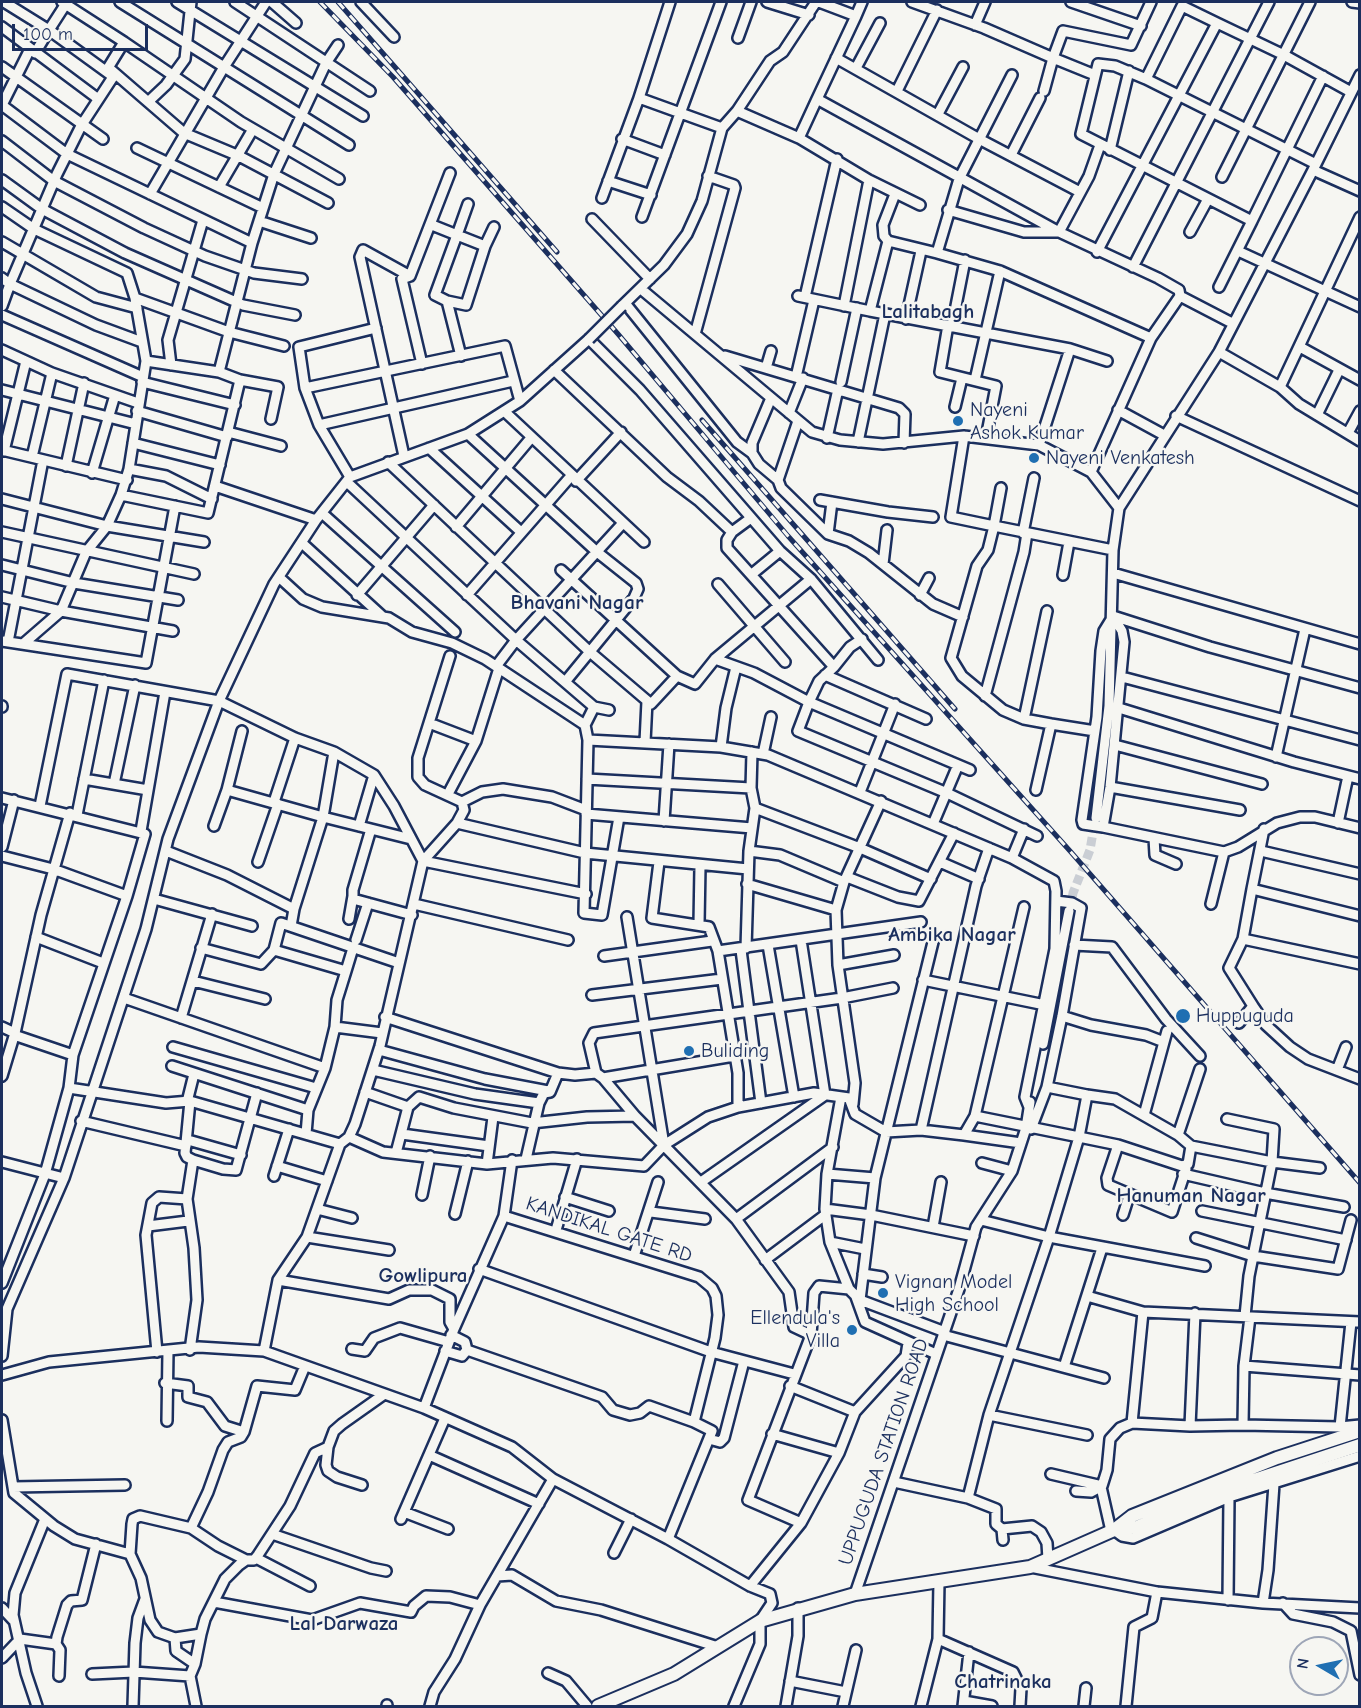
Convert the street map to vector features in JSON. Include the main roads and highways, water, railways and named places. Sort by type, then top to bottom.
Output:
[{"type":"main road","points":[[1134,1522],[1277,1458],[1359,1431]]},
{"type":"main road","points":[[598,1707],[674,1674],[760,1621],[798,1608],[855,1594],[1030,1567],[1112,1530],[1359,1445]]},
{"type":"tunnel","points":[[1070,910],[1073,893],[1090,850],[1095,820]]},
{"type":"railway","points":[[320,2],[393,77],[618,334],[788,536],[1070,851],[1360,1183]]},
{"type":"railway","points":[[338,2],[557,252]]},
{"type":"railway","points":[[702,420],[955,709]]},
{"type":"place","name":"Nayeni Ashok Kumar","points":[[958,421]]},
{"type":"place","name":"Nayeni Venkatesh","points":[[1034,458]]},
{"type":"place","name":"Huppuguda","points":[[1183,1016]]},
{"type":"place","name":"Buliding","points":[[689,1051]]},
{"type":"place","name":"Vignan Model High School","points":[[883,1293]]},
{"type":"place","name":"Ellendula's Villa","points":[[852,1330]]},
{"type":"district","name":"Lalitabagh","points":[[928,312]]},
{"type":"district","name":"Bhavani Nagar","points":[[577,603]]},
{"type":"district","name":"Ambika Nagar","points":[[952,935]]},
{"type":"district","name":"Hanuman Nagar","points":[[1191,1196]]},
{"type":"district","name":"Gowlipura","points":[[423,1276]]},
{"type":"district","name":"Lal Darwaza","points":[[344,1624]]},
{"type":"district","name":"Chatrinaka","points":[[1003,1682]]}]
